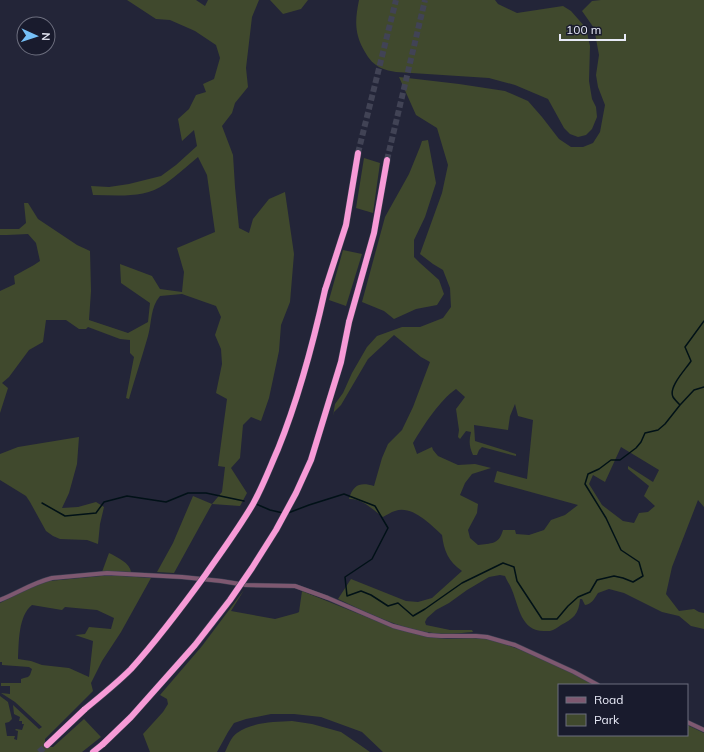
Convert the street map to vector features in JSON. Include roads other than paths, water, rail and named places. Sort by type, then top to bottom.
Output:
[{"type":"highway","points":[[47,745],[130,670],[174,618],[233,536],[253,503],[270,469],[286,430],[308,363],[325,290],[346,225],[358,153]]},
{"type":"highway","points":[[93,752],[131,718],[195,645],[230,600],[252,568],[276,530],[296,493],[311,460],[341,362],[349,322],[374,233],[387,160]]},
{"type":"street","points":[[0,600],[34,583],[52,578],[106,573],[182,576],[246,585],[295,586],[328,598],[393,626],[428,635],[487,637],[515,645],[574,672],[596,684]]},
{"type":"street","points":[[688,722],[704,730]]},
{"type":"waterway","points":[[680,405],[673,397],[673,388],[678,378],[691,361],[685,347],[704,321]]},
{"type":"waterway","points":[[288,513],[344,494],[375,506],[388,528],[372,559],[345,577],[347,596],[361,591],[371,595],[388,606],[398,603],[413,616],[462,583],[503,563],[514,567],[517,581],[542,619],[557,619],[578,597],[590,592],[597,580],[614,576],[633,582],[643,576],[639,562],[621,550],[606,518],[585,484],[588,474],[599,469],[611,460],[620,460],[636,448],[641,442],[645,433],[658,430],[665,424],[694,390],[704,387]]},
{"type":"waterway","points":[[42,503],[65,516],[96,513],[104,502],[127,496],[166,502],[188,493],[206,493],[244,501]]},
{"type":"waterway","points":[[256,504],[270,510],[283,513]]},
{"type":"tunnel","points":[[358,153],[396,0]]},
{"type":"tunnel","points":[[387,160],[425,0]]},
{"type":"tunnel","points":[[39,752],[47,745]]}]
